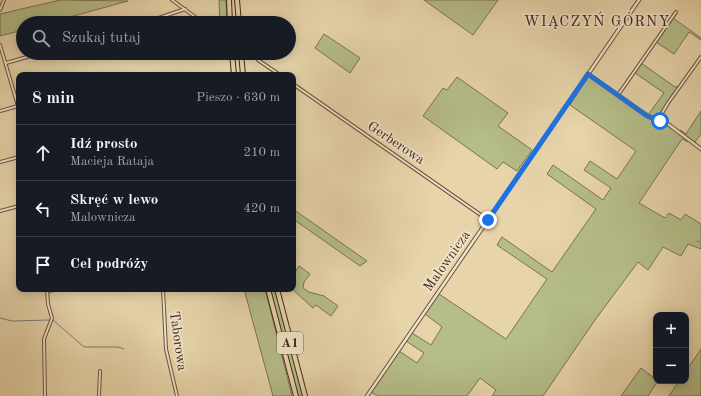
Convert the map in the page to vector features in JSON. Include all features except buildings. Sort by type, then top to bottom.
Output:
[{"type":"highway","points":[[229,0],[230,16]]},
{"type":"highway","points":[[238,0],[239,16]]},
{"type":"highway","points":[[233,60],[234,72]]},
{"type":"highway","points":[[242,60],[243,72]]},
{"type":"highway","name":"A1","points":[[269,292],[296,396]]},
{"type":"highway","name":"A1","points":[[278,292],[305,396]]},
{"type":"street","points":[[0,10],[4,0]]},
{"type":"street","points":[[172,0],[194,16]]},
{"type":"street","name":"Malownicza","points":[[367,396],[639,0]]},
{"type":"street","points":[[164,16],[185,9]]},
{"type":"street","points":[[618,95],[676,12]]},
{"type":"street","points":[[0,45],[16,99]]},
{"type":"street","points":[[658,120],[668,103],[701,58]]},
{"type":"street","points":[[6,63],[16,60]]},
{"type":"street","points":[[258,60],[276,72]]},
{"type":"street","points":[[588,74],[647,116],[667,123],[701,149]]},
{"type":"street","name":"Gerberowa","points":[[296,86],[488,220]]},
{"type":"street","points":[[0,111],[16,107]]},
{"type":"street","points":[[0,162],[16,158]]},
{"type":"street","points":[[0,211],[16,207]]},
{"type":"street","points":[[45,396],[44,339],[52,318],[47,292]]},
{"type":"street","name":"Taborowa","points":[[163,292],[166,349],[177,396]]},
{"type":"street","points":[[98,396],[100,371]]},
{"type":"green space","points":[[60,0],[128,1],[73,16],[16,16],[16,32],[0,36],[0,14]]},
{"type":"green space","points":[[219,0],[226,0],[227,16],[220,16]]},
{"type":"green space","points":[[424,0],[498,0],[473,35]]},
{"type":"green space","points":[[673,18],[701,38],[701,40],[689,32],[674,54],[656,42]]},
{"type":"green space","points":[[324,34],[360,58],[350,73],[315,48]]},
{"type":"green space","points":[[641,63],[675,87],[680,86],[656,118],[648,115],[664,93],[635,73]]},
{"type":"green space","points":[[457,77],[508,113],[498,126],[532,150],[517,171],[503,162],[497,169],[423,116],[443,88],[447,90]]},
{"type":"green space","points":[[589,77],[643,114],[668,125],[689,141],[688,142],[682,139],[639,203],[665,218],[669,213],[681,220],[685,214],[701,224],[701,249],[688,244],[681,256],[663,247],[648,270],[638,262],[595,320],[543,396],[492,396],[496,390],[480,378],[467,396],[378,396],[371,392],[399,351],[417,363],[424,353],[406,341],[412,333],[431,345],[442,327],[425,314],[439,294],[506,339],[547,279],[497,245],[502,237],[552,272],[596,209],[547,174],[553,165],[603,200],[611,188],[584,170],[590,161],[617,179],[636,151],[570,105]]},
{"type":"green space","points":[[701,111],[701,134],[695,142],[698,146],[680,130],[686,134]]},
{"type":"green space","points":[[296,211],[367,261],[360,266],[296,221]]},
{"type":"green space","points":[[299,266],[310,274],[304,282],[303,288],[309,292],[324,296],[338,306],[331,316],[316,305],[313,308],[295,292],[296,270]]},
{"type":"green space","points":[[245,292],[266,292],[292,396],[273,396]]},
{"type":"green space","points":[[271,292],[276,292],[303,396],[298,396]]},
{"type":"green space","points":[[701,349],[701,396],[669,396],[677,384],[689,384],[689,367]]},
{"type":"green space","points":[[641,368],[653,377],[653,384],[656,384],[648,396],[621,396]]},
{"type":"waterway","points":[[697,241],[701,242]]},
{"type":"waterway","points":[[0,318],[12,321],[50,320]]},
{"type":"waterway","points":[[53,320],[84,347],[118,347],[124,349]]},
{"type":"district","name":"WIĄCZYŃ GÓRNY","points":[[597,22]]},
{"type":"route","points":[[488,220],[588,74],[647,116],[660,121]]}]
